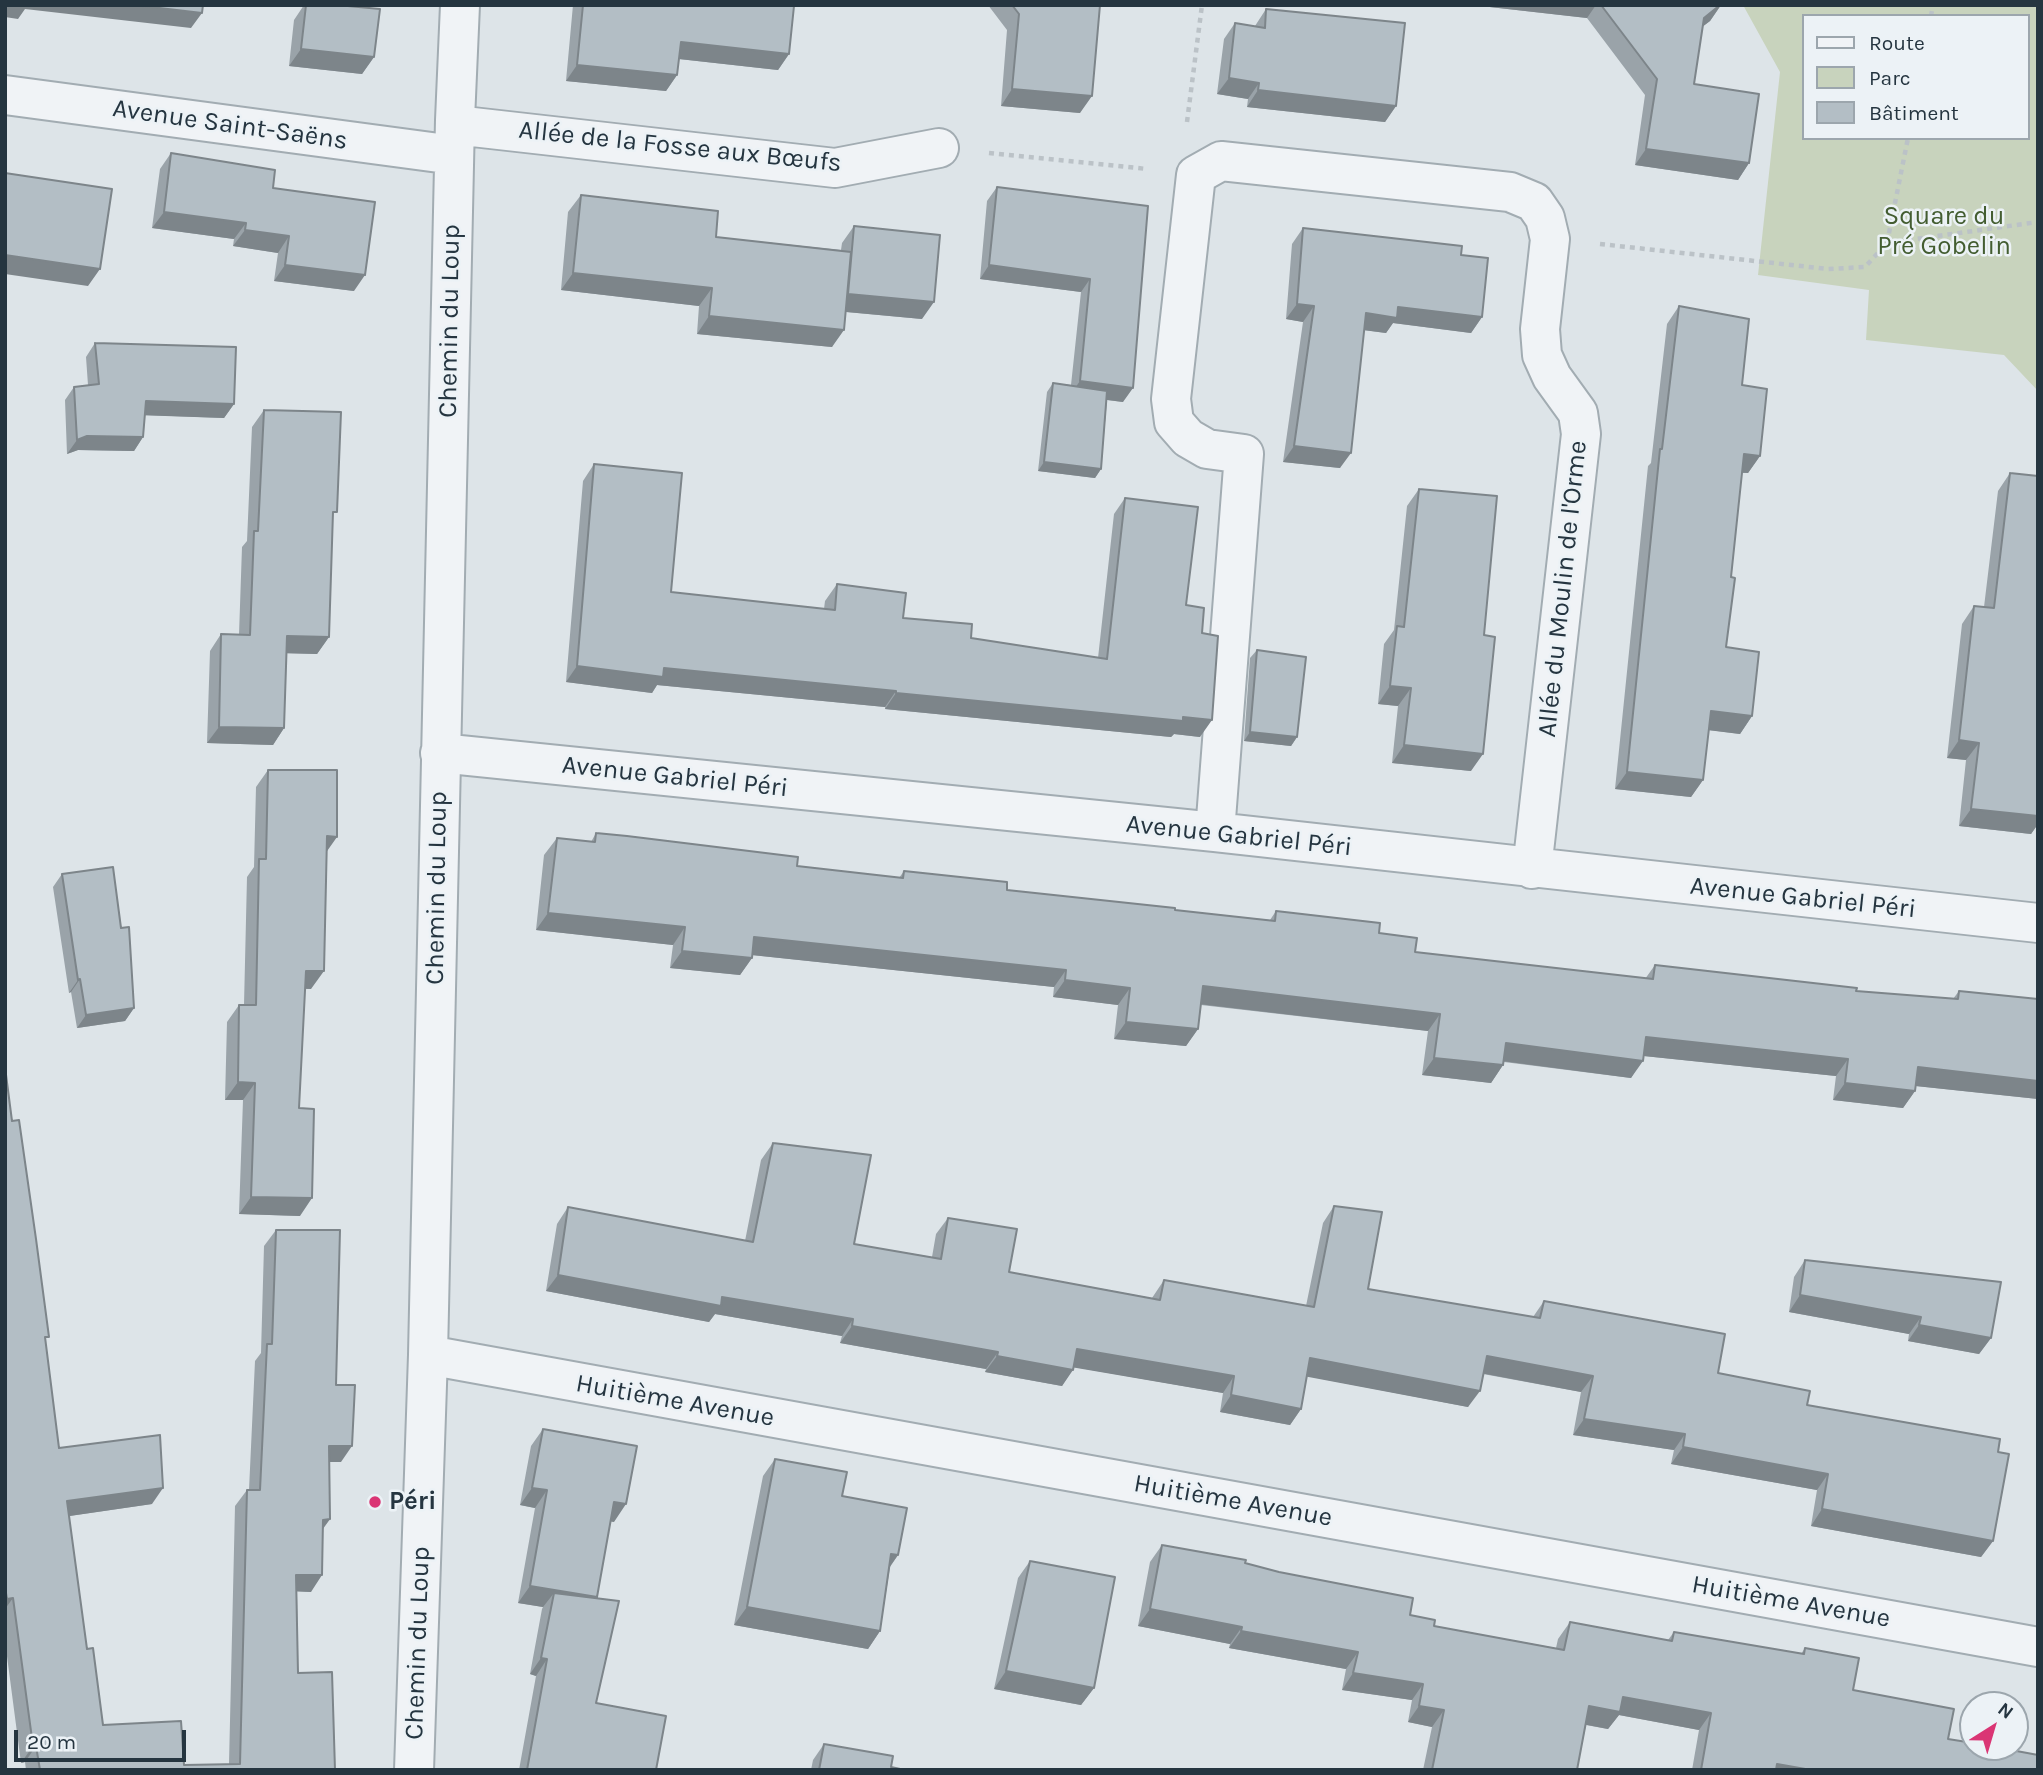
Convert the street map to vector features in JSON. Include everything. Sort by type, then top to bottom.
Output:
[{"type":"street","name":"Chemin du Loup","points":[[414,1770],[428,1355],[454,140],[460,5]]},
{"type":"street","name":"Avenue Saint-Saëns","points":[[5,95],[454,140]]},
{"type":"street","name":"Allée de la Fosse aux Bœufs","points":[[454,140],[835,168],[939,148]]},
{"type":"street","name":"Allée du Moulin de l'Orme","points":[[1196,175],[1221,162],[1510,192],[1534,202],[1545,218],[1550,239],[1540,329],[1542,355],[1552,377],[1578,413],[1581,434],[1532,869]]},
{"type":"street","points":[[1196,175],[1171,399],[1174,422],[1188,439],[1208,449],[1244,454],[1215,832]]},
{"type":"street","name":"Avenue Gabriel Péri","points":[[440,753],[1215,832],[2038,923]]},
{"type":"street","name":"Huitième Avenue","points":[[428,1355],[2038,1647]]},
{"type":"path","points":[[939,148],[1196,175],[1186,135],[1202,5]]},
{"type":"path","points":[[1550,239],[1828,269],[1865,267],[1887,243],[1908,140]]},
{"type":"path","points":[[1887,243],[2038,222]]},
{"type":"green space","name":"Square du Pré Gobelin","points":[[1743,5],[2038,5],[2038,391],[2004,355],[1866,340],[1869,290],[1758,275],[1780,72]]},
{"type":"building","points":[[134,5],[203,5],[202,13]]},
{"type":"building","points":[[306,5],[380,9],[374,57],[301,49]]},
{"type":"building","points":[[583,5],[794,6],[789,54],[681,42],[677,75],[577,65]]},
{"type":"building","points":[[1012,5],[1100,5],[1092,96],[1012,89],[1019,14]]},
{"type":"building","points":[[1601,5],[1720,5],[1704,18],[1694,84],[1759,94],[1749,163],[1646,149],[1657,79]]},
{"type":"building","points":[[1266,9],[1405,23],[1396,106],[1258,90],[1259,83],[1229,78],[1235,23],[1265,28]]},
{"type":"building","points":[[171,153],[275,170],[273,188],[375,202],[365,275],[285,265],[289,236],[245,230],[246,223],[164,212]]},
{"type":"building","points":[[5,173],[112,189],[100,269],[5,255]]},
{"type":"building","points":[[997,187],[1148,206],[1133,388],[1080,381],[1090,279],[989,265]]},
{"type":"building","points":[[581,195],[718,211],[716,237],[851,252],[844,330],[709,316],[712,288],[573,273]]},
{"type":"building","points":[[854,226],[940,235],[934,302],[848,294]]},
{"type":"building","points":[[1303,228],[1462,246],[1461,255],[1488,258],[1482,317],[1398,307],[1397,318],[1366,313],[1351,453],[1294,446],[1314,306],[1297,304]]},
{"type":"building","points":[[1679,306],[1749,319],[1742,385],[1767,389],[1760,456],[1744,454],[1731,577],[1735,578],[1726,647],[1759,652],[1752,716],[1711,711],[1703,780],[1627,772],[1660,449]]},
{"type":"building","points":[[95,343],[236,347],[234,404],[146,401],[143,437],[87,436],[77,440],[74,387],[99,384]]},
{"type":"building","points":[[1053,383],[1107,391],[1101,469],[1044,462]]},
{"type":"building","points":[[264,410],[341,412],[337,512],[333,512],[329,637],[287,636],[284,728],[219,727],[221,634],[250,635],[254,531],[258,531]]},
{"type":"building","points":[[594,464],[682,473],[671,592],[835,610],[837,584],[906,593],[903,618],[972,624],[971,638],[1107,659],[1125,498],[1198,507],[1186,605],[1204,608],[1202,633],[1218,636],[1212,720],[1183,717],[1183,721],[664,668],[663,677],[577,666]]},
{"type":"building","points":[[2010,473],[2038,476],[2038,816],[1971,809],[1979,743],[1959,740],[1974,606],[1994,608]]},
{"type":"building","points":[[1419,489],[1497,496],[1484,635],[1495,637],[1483,754],[1404,745],[1411,688],[1390,686],[1397,626],[1404,627]]},
{"type":"building","points":[[1257,650],[1306,657],[1297,737],[1250,732]]},
{"type":"building","points":[[268,770],[337,770],[337,837],[327,836],[324,971],[306,971],[299,1108],[314,1109],[312,1198],[251,1197],[255,1083],[238,1082],[239,1005],[256,1005],[259,859],[266,859]]},
{"type":"building","points":[[596,833],[798,857],[797,866],[903,878],[904,871],[1007,882],[1007,890],[1175,910],[1275,921],[1276,911],[1380,923],[1379,933],[1417,938],[1415,952],[1653,979],[1655,965],[1857,988],[1856,991],[1958,999],[1959,991],[2038,999],[2038,1081],[1918,1067],[1915,1091],[1845,1083],[1848,1059],[1646,1037],[1643,1061],[1506,1043],[1503,1065],[1434,1058],[1440,1014],[1203,986],[1198,1029],[1126,1022],[1130,988],[1065,980],[1066,970],[754,937],[752,958],[682,951],[685,927],[548,913],[557,838],[595,842]]},
{"type":"building","points":[[113,867],[121,928],[129,927],[134,1008],[86,1015],[62,874]]},
{"type":"building","points":[[5,1067],[12,1121],[19,1120],[36,1239],[49,1337],[45,1337],[59,1448],[160,1435],[163,1488],[67,1501],[87,1649],[93,1648],[103,1725],[181,1721],[184,1765],[240,1764],[247,1490],[260,1490],[267,1344],[272,1344],[276,1230],[340,1230],[336,1385],[355,1385],[352,1446],[329,1446],[330,1519],[323,1520],[322,1575],[296,1575],[298,1673],[332,1672],[335,1770],[40,1770],[36,1746],[33,1746],[13,1598],[7,1599],[5,1587]]},
{"type":"building","points":[[773,1143],[871,1155],[854,1244],[941,1259],[948,1218],[1017,1229],[1009,1272],[1160,1300],[1164,1280],[1314,1307],[1334,1206],[1382,1212],[1368,1289],[1540,1318],[1544,1301],[1725,1334],[1718,1373],[1810,1391],[1807,1405],[2000,1439],[1998,1452],[2009,1454],[1993,1541],[1822,1509],[1828,1474],[1683,1447],[1685,1434],[1584,1419],[1593,1376],[1487,1356],[1480,1391],[1310,1358],[1301,1409],[1231,1395],[1234,1376],[1077,1349],[1073,1370],[997,1356],[998,1352],[852,1326],[853,1319],[722,1297],[721,1306],[558,1275],[568,1207],[753,1242]]},
{"type":"building","points":[[1805,1260],[2001,1282],[1991,1338],[1919,1325],[1921,1317],[1800,1295]]},
{"type":"building","points":[[543,1429],[637,1446],[626,1504],[614,1502],[597,1597],[530,1586],[547,1490],[532,1488]]},
{"type":"building","points":[[775,1459],[847,1472],[842,1496],[907,1508],[898,1555],[891,1554],[880,1631],[747,1607]]},
{"type":"building","points":[[1162,1545],[1246,1560],[1245,1563],[1279,1572],[1413,1598],[1410,1615],[1435,1620],[1434,1626],[1564,1650],[1570,1622],[1672,1641],[1674,1632],[1804,1654],[1805,1648],[1859,1658],[1853,1690],[1954,1709],[1948,1739],[1959,1741],[1959,1761],[2029,1761],[2029,1753],[2038,1755],[2038,1770],[1811,1770],[1777,1764],[1776,1770],[1701,1770],[1711,1713],[1623,1697],[1620,1712],[1589,1706],[1577,1770],[1432,1770],[1444,1710],[1419,1706],[1423,1684],[1353,1673],[1358,1652],[1241,1631],[1242,1627],[1150,1609]]},
{"type":"building","points":[[1030,1561],[1115,1577],[1094,1688],[1006,1671]]},
{"type":"building","points":[[554,1593],[619,1601],[596,1703],[666,1716],[656,1770],[527,1770],[547,1659],[541,1658]]},
{"type":"building","points":[[824,1744],[893,1756],[891,1767],[905,1770],[819,1770]]},
{"type":"place","name":"Péri","points":[[375,1502]]}]
